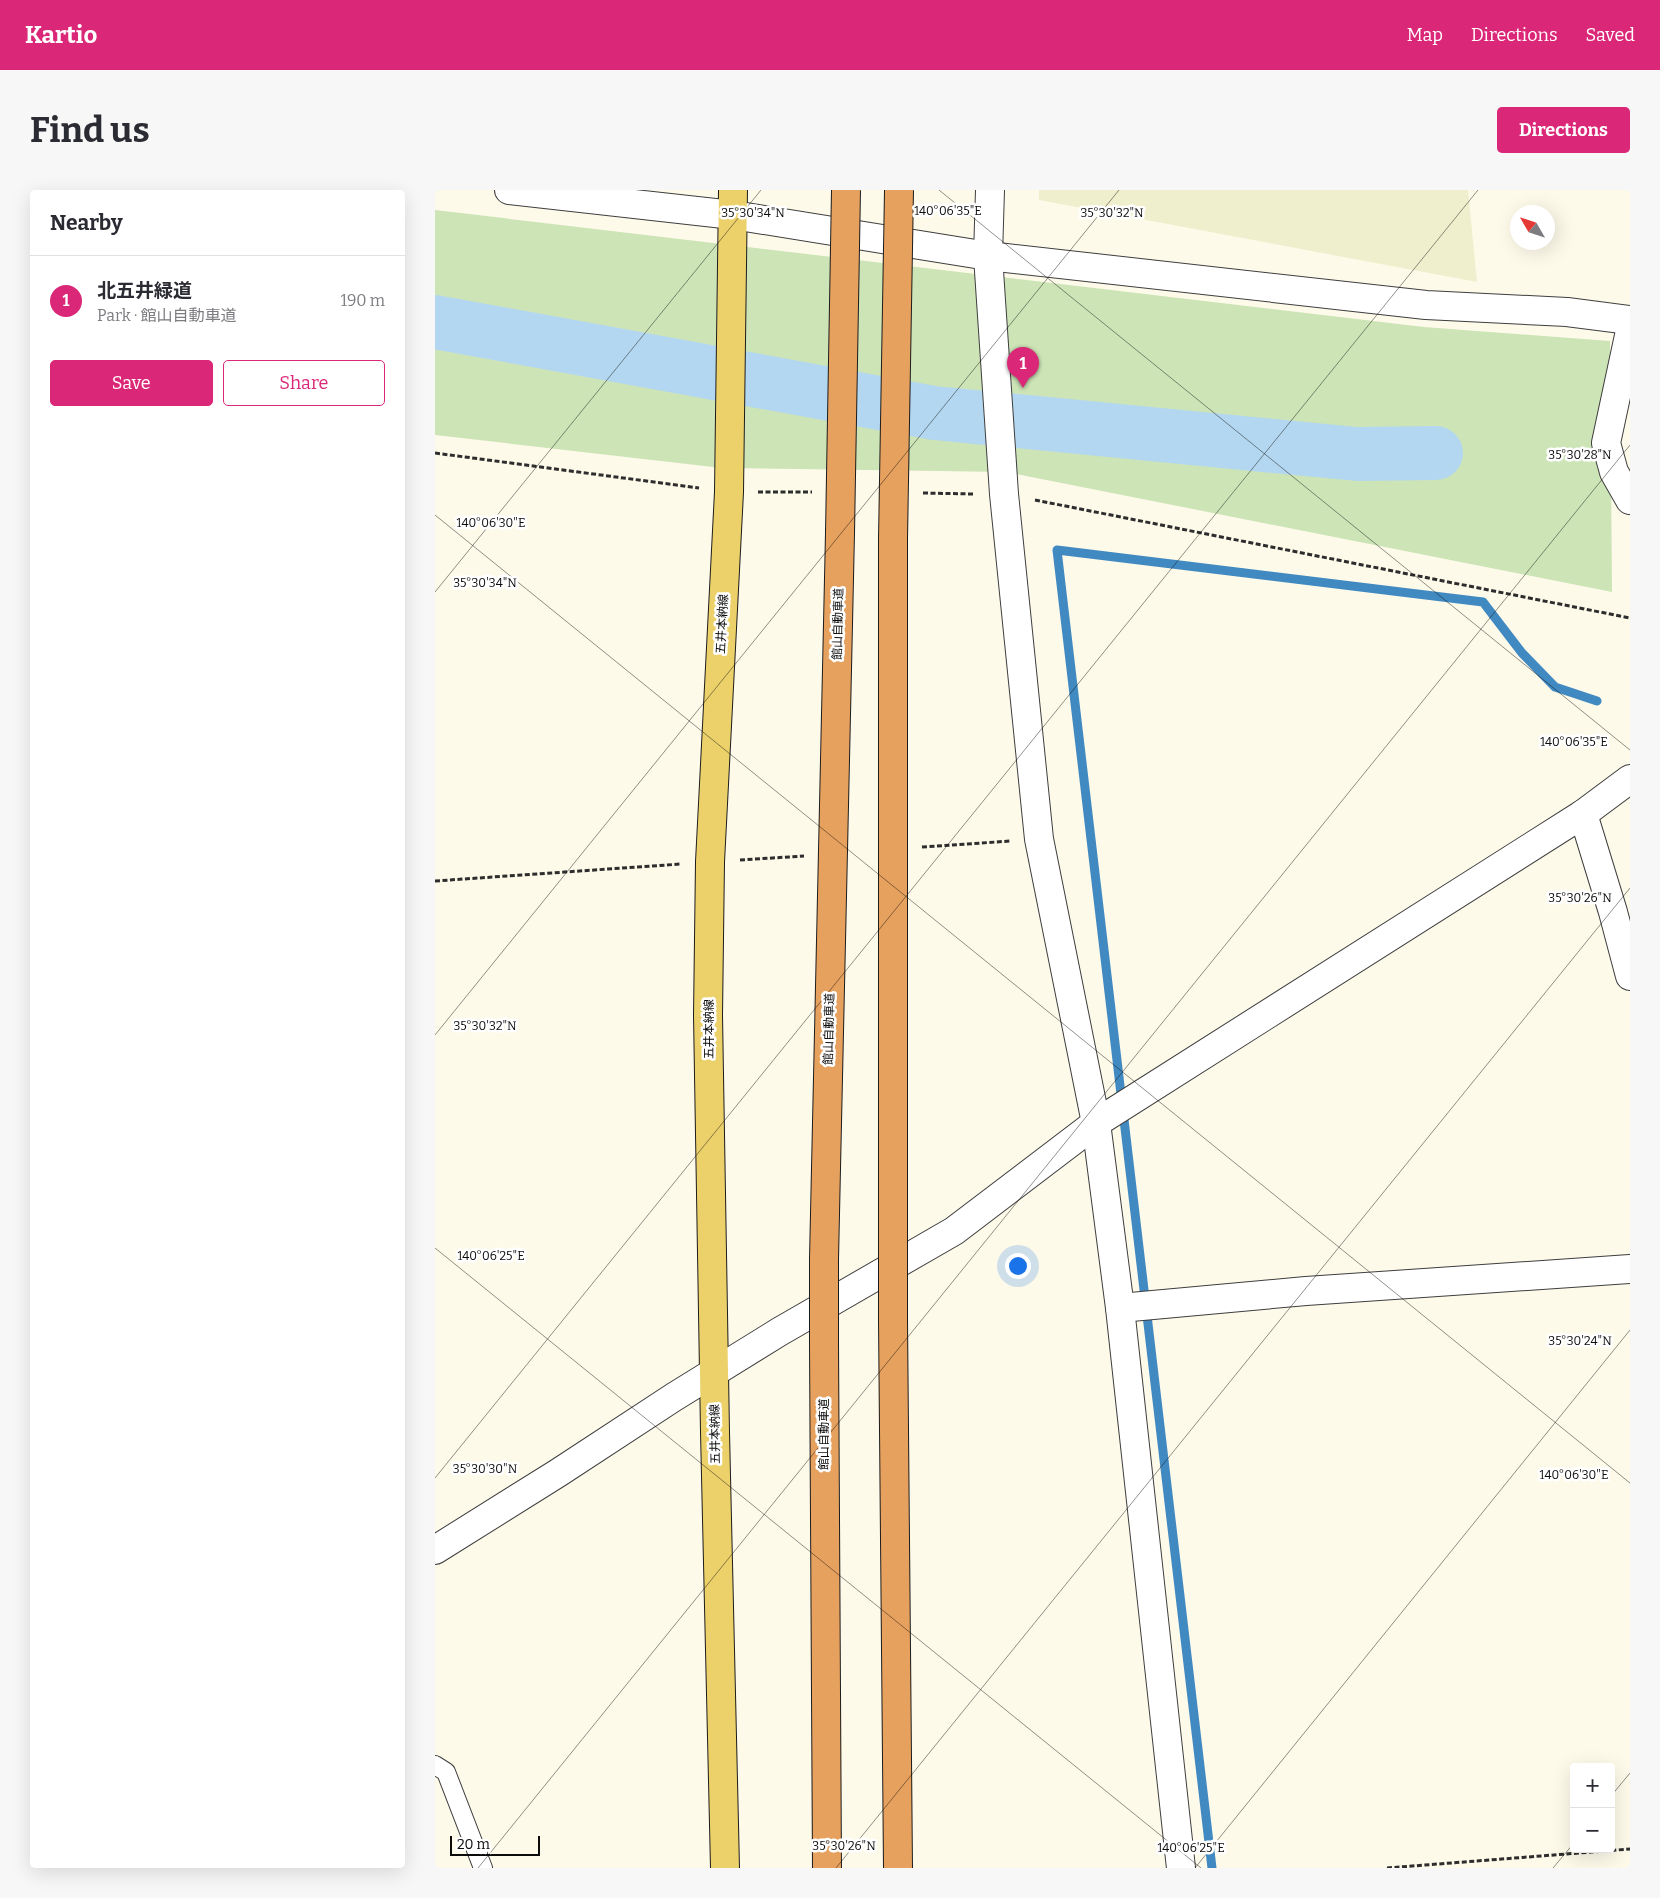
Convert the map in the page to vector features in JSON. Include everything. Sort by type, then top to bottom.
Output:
[{"type":"highway","name":"館山自動車道","points":[[827,1868],[824,1259],[841,533],[846,190]]},
{"type":"highway","points":[[898,1868],[893,1320],[893,539],[899,190]]},
{"type":"main road","name":"五井本納線","points":[[725,1868],[708,1015],[711,862],[729,492],[733,202]]},
{"type":"street","points":[[509,190],[733,202],[988,256],[1426,305],[1567,312],[1630,320]]},
{"type":"street","points":[[990,190],[988,256],[1004,494],[1039,839],[1096,1123],[1120,1308],[1181,1868]]},
{"type":"street","points":[[1630,331],[1614,472],[1630,500]]},
{"type":"street","points":[[435,1550],[779,1332],[954,1231],[1096,1123],[1583,814],[1630,779]]},
{"type":"street","points":[[1583,814],[1613,912],[1630,976]]},
{"type":"street","points":[[1120,1308],[1306,1291],[1630,1269]]},
{"type":"lane","points":[[435,1765],[446,1772],[483,1868]]},
{"type":"path","points":[[435,453],[729,492]]},
{"type":"path","points":[[1004,494],[1630,618]]},
{"type":"path","points":[[435,881],[711,862]]},
{"type":"path","points":[[1387,1868],[1630,1849]]},
{"type":"green space","points":[[1039,190],[1468,190],[1477,282],[1039,200]]},
{"type":"green space","points":[[435,210],[1424,327],[1610,341],[1612,592],[1006,472],[722,468],[435,435]]},
{"type":"waterway","points":[[435,322],[934,413],[1357,454],[1436,453]]},
{"type":"waterway","points":[[1212,1868],[1057,550],[1483,602],[1522,653],[1555,687],[1597,701]]},
{"type":"place","name":"北五井緑道","points":[[1023,388]]}]
